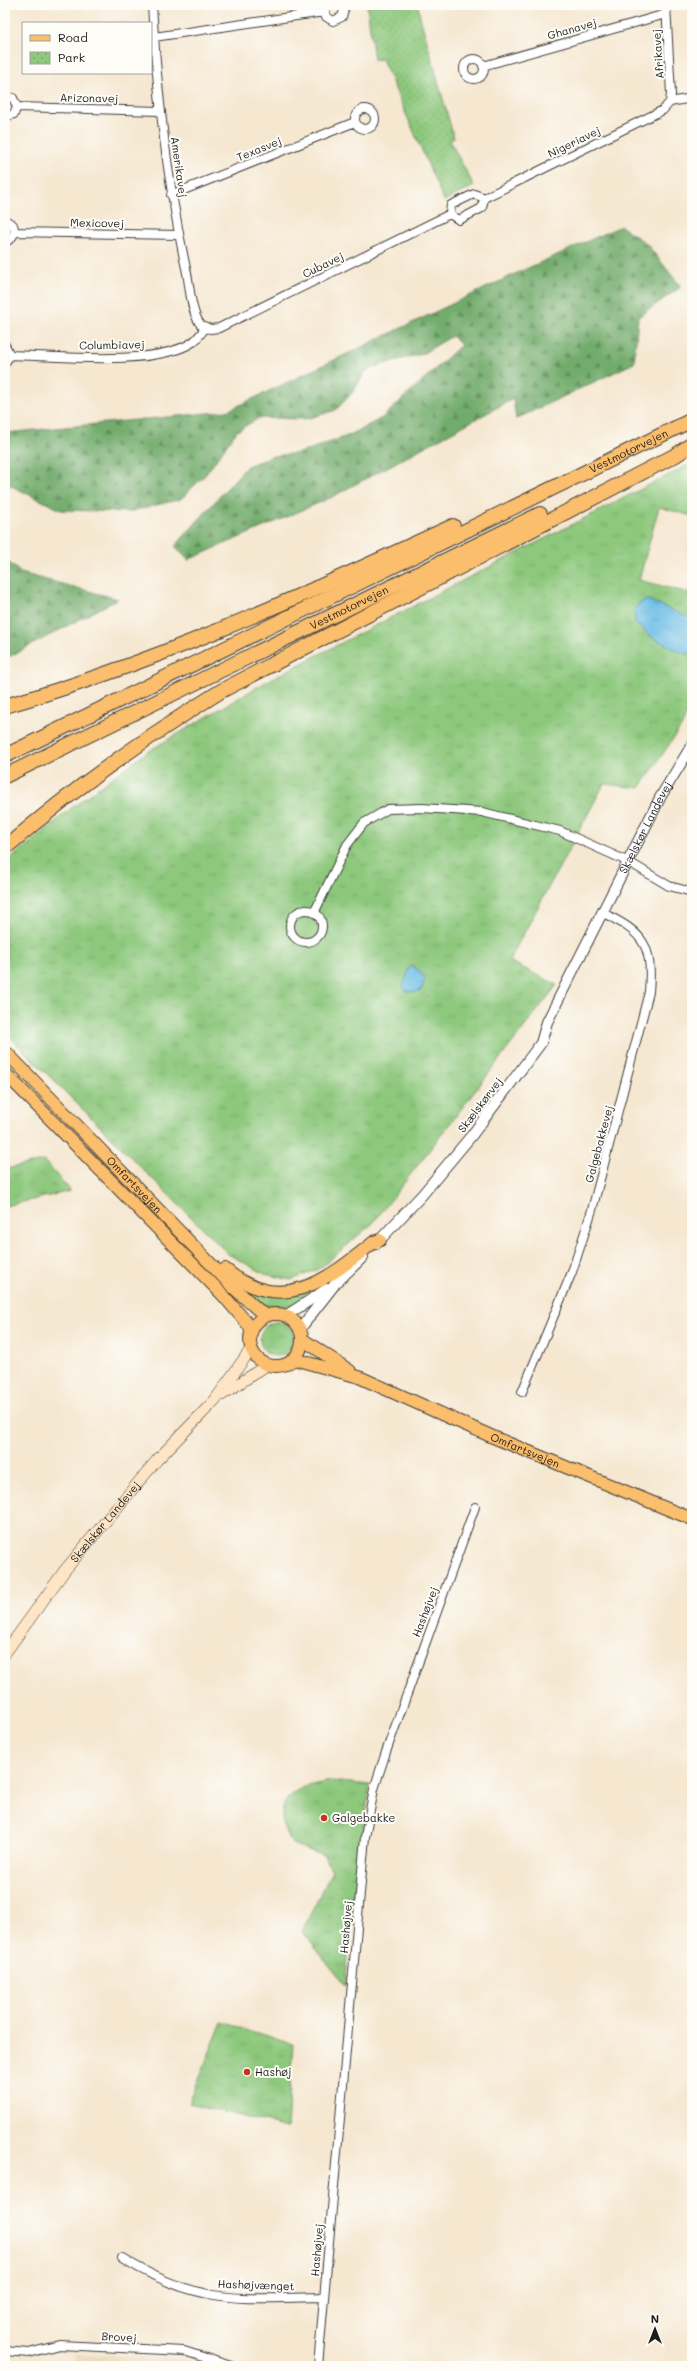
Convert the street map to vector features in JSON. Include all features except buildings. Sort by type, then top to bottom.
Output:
[{"type":"highway","name":"Vestmotorvejen","points":[[5,756],[692,420]]},
{"type":"highway","name":"Vestmotorvejen","points":[[5,776],[692,439]]},
{"type":"highway","points":[[5,848],[91,776],[221,691],[676,455],[692,444]]},
{"type":"highway","points":[[5,706],[62,690],[150,659],[269,608],[523,494],[569,480]]},
{"type":"main road","name":"Omfartsvejen","points":[[5,1052],[233,1287],[265,1316]]},
{"type":"main road","name":"Omfartsvejen","points":[[5,1072],[223,1295],[252,1329]]},
{"type":"main road","points":[[178,1229],[242,1282],[272,1292],[285,1292],[311,1286],[336,1271],[374,1242],[380,1240]]},
{"type":"main road","points":[[272,1314],[287,1315],[301,1334],[302,1347],[294,1359],[281,1366],[267,1364],[255,1356],[251,1349],[250,1342],[252,1329],[265,1316],[272,1314]]},
{"type":"main road","name":"Omfartsvejen","points":[[301,1334],[359,1377]]},
{"type":"main road","name":"Skælskør Landevej","points":[[5,1653],[65,1570],[157,1460],[215,1400],[251,1349]]},
{"type":"main road","name":"Omfartsvejen","points":[[294,1359],[359,1377],[493,1437],[692,1519]]},
{"type":"main road","name":"Skælskør Landevej","points":[[215,1400],[267,1364]]},
{"type":"street","name":"Amerikavej","points":[[152,5],[160,111],[171,195],[178,236],[193,303],[198,322],[205,328]]},
{"type":"street","points":[[154,37],[325,9],[330,20],[337,21],[344,14],[342,5]]},
{"type":"street","name":"Afrikavej","points":[[666,5],[670,102]]},
{"type":"street","name":"Ghanavej","points":[[484,66],[666,14]]},
{"type":"street","points":[[5,96],[13,98],[17,107],[14,114],[5,117]]},
{"type":"street","points":[[670,102],[692,98]]},
{"type":"street","name":"Nigeriavej","points":[[484,198],[663,110],[670,102]]},
{"type":"street","name":"Arizonavej","points":[[17,107],[160,111]]},
{"type":"street","name":"Texasvej","points":[[171,195],[355,122]]},
{"type":"street","name":"Cubavej","points":[[205,328],[219,328],[450,214],[451,205],[463,199],[474,194],[484,198]]},
{"type":"street","points":[[450,214],[459,220],[471,215],[482,208],[484,198]]},
{"type":"street","points":[[5,220],[13,225],[14,232],[12,238],[5,242]]},
{"type":"street","name":"Mexicovej","points":[[14,232],[178,236]]},
{"type":"street","name":"Columbiavej","points":[[10,355],[148,356],[175,350],[194,341],[205,328]]},
{"type":"street","points":[[5,345],[10,355],[5,364]]},
{"type":"street","name":"Skælskør Landevej","points":[[603,913],[661,796],[692,745]]},
{"type":"street","points":[[314,913],[347,844],[364,823],[388,809],[422,808],[482,812],[560,831],[629,862],[669,886],[692,892]]},
{"type":"street","name":"Skælskørvej","points":[[301,1334],[335,1284],[422,1196],[472,1135],[541,1043],[547,1022],[603,913]]},
{"type":"street","name":"Galgebakkevej","points":[[522,1392],[572,1272],[592,1210],[649,992],[651,970],[647,954],[637,933],[603,913]]},
{"type":"street","name":"Skælskørvej","points":[[287,1315],[335,1284]]},
{"type":"street","name":"Hashøjvej","points":[[318,2366],[365,1837],[374,1789],[410,1682],[469,1528],[475,1507]]},
{"type":"street","name":"Hashøjvænget","points":[[122,2258],[147,2273],[205,2293],[234,2297],[324,2297]]},
{"type":"street","name":"Brovej","points":[[5,2352],[29,2352],[59,2345],[184,2351],[231,2366]]},
{"type":"shaded area","points":[[75,2354],[204,2360],[206,2361],[206,2366],[65,2366],[65,2363],[74,2363]]},
{"type":"green space","points":[[367,5],[418,5],[420,17],[454,138],[450,141],[474,186],[444,201],[382,59],[374,60]]},
{"type":"green space","points":[[621,226],[647,244],[681,287],[638,317],[634,363],[516,419],[513,399],[330,498],[188,560],[175,546],[247,466],[273,456],[299,453],[350,435],[382,418],[461,345],[452,336],[422,354],[390,362],[366,371],[353,392],[336,410],[306,419],[259,418],[237,431],[206,474],[181,499],[128,512],[61,510],[5,483],[5,433],[227,411],[517,273]]},
{"type":"green space","points":[[692,463],[692,516],[659,507],[639,580],[692,594],[692,698],[683,724],[640,788],[604,784],[509,961],[557,985],[373,1223],[319,1269],[291,1280],[265,1274],[228,1254],[5,1032],[5,863],[74,806],[147,752],[271,679]]},
{"type":"green space","points":[[5,559],[21,573],[118,599],[5,659]]},
{"type":"green space","points":[[44,1161],[71,1191],[5,1206],[5,1169]]},
{"type":"green space","points":[[240,1285],[315,1288],[317,1292],[296,1306],[266,1306],[258,1304]]},
{"type":"green space","points":[[274,1322],[280,1322],[289,1327],[293,1333],[293,1345],[289,1351],[280,1356],[274,1356],[265,1351],[260,1342],[260,1336],[265,1327]]},
{"type":"green space","points":[[332,1781],[370,1785],[358,1870],[345,1985],[302,1931],[332,1871],[325,1856],[292,1844],[282,1820],[283,1807],[292,1794],[315,1784]]},
{"type":"green space","points":[[222,2022],[293,2044],[287,2128],[189,2103]]},
{"type":"water","points":[[648,600],[692,619],[692,652],[684,654],[652,637],[636,624],[635,612],[637,606],[643,601]]},
{"type":"water","points":[[412,966],[419,970],[425,979],[421,990],[416,992],[406,991],[403,987],[409,968]]},
{"type":"place","name":"Galgebakke","points":[[324,1818]]},
{"type":"place","name":"Hashøj","points":[[247,2072]]}]
